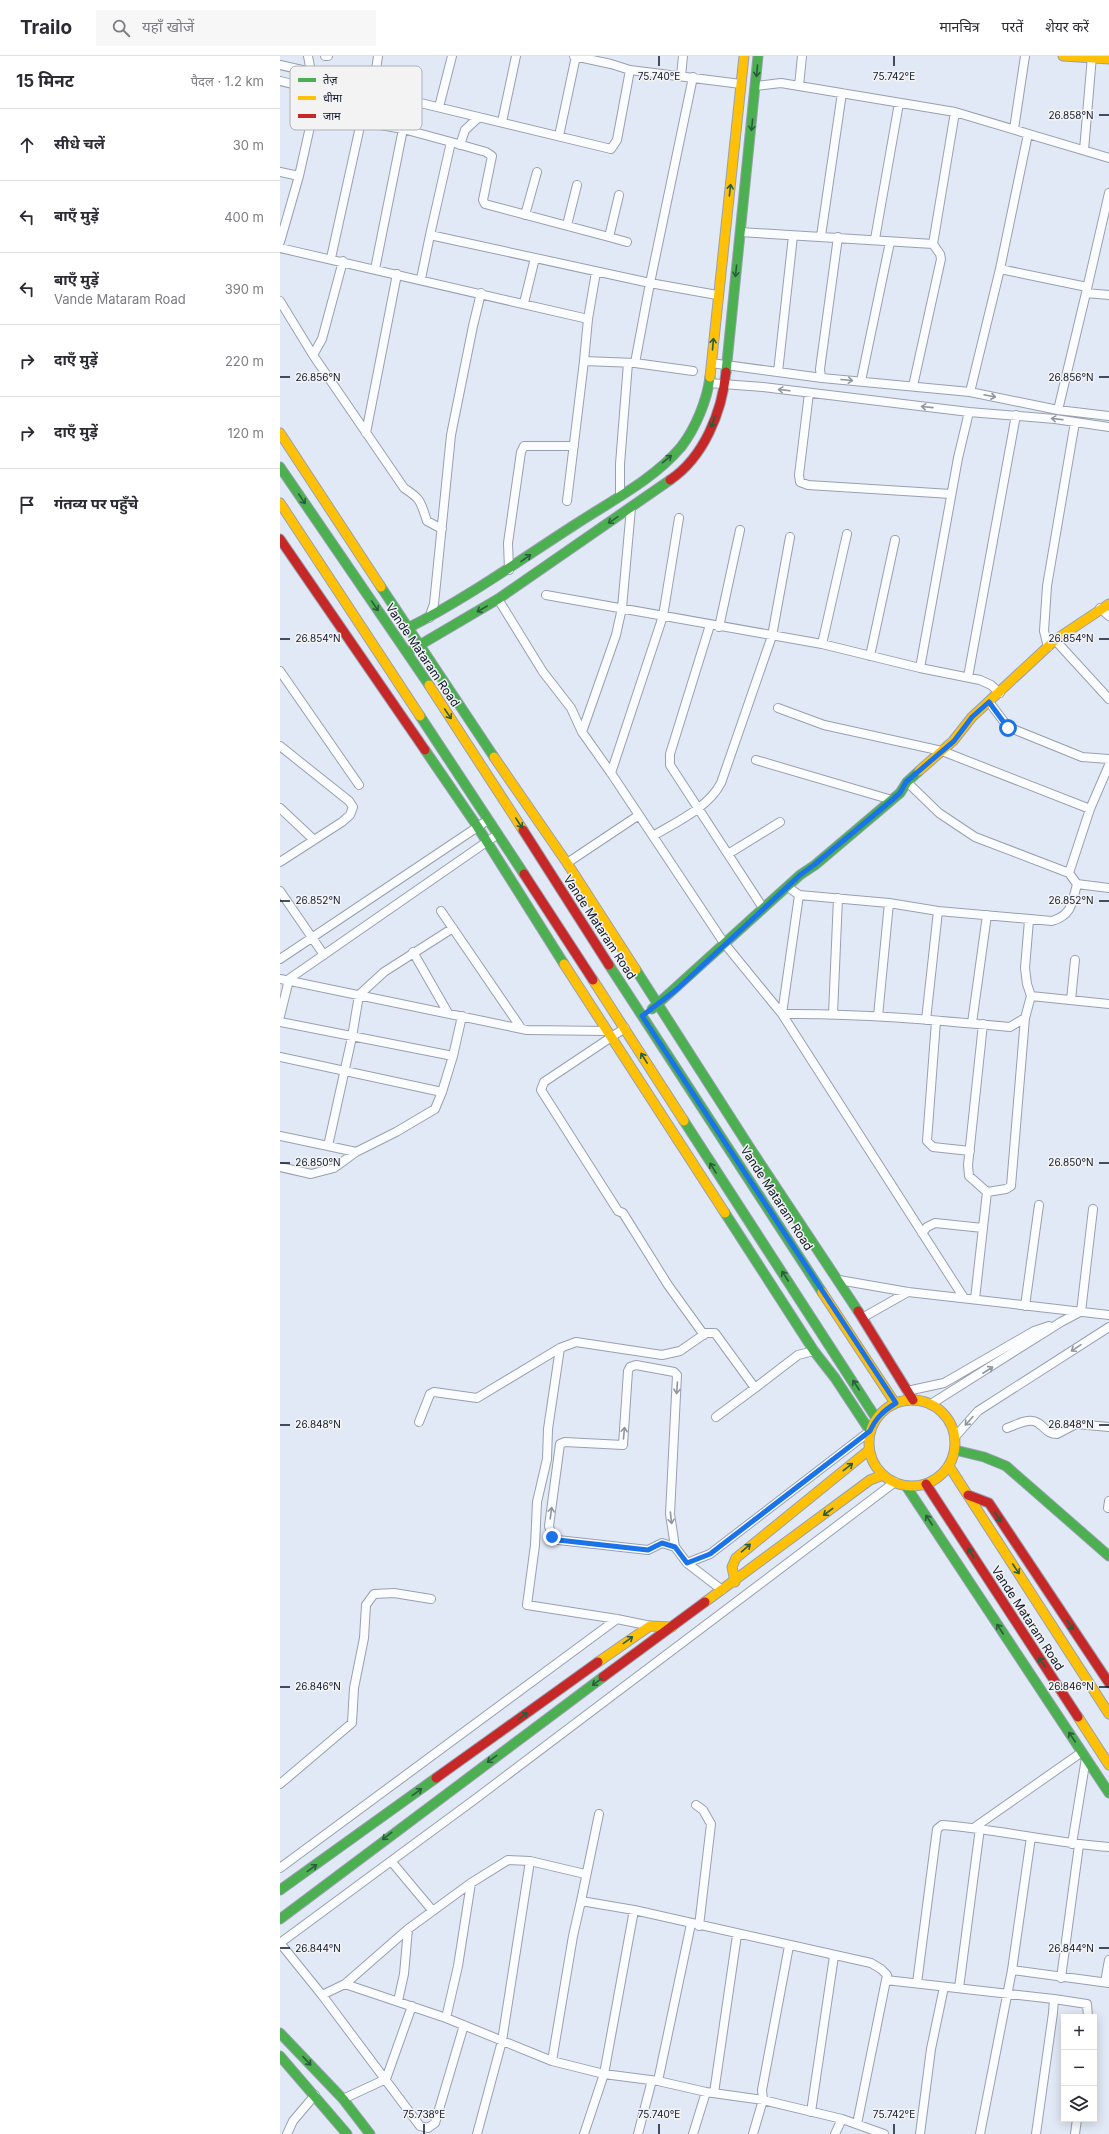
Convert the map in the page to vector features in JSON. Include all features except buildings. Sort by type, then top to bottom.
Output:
[{"type":"street","points":[[308,56],[310,66]]},
{"type":"street","points":[[377,66],[378,56]]},
{"type":"street","points":[[439,107],[452,56]]},
{"type":"street","points":[[502,122],[516,56]]},
{"type":"street","points":[[559,136],[575,56],[612,60],[630,70],[742,84]]},
{"type":"street","points":[[681,76],[683,56]]},
{"type":"street","points":[[408,628],[429,618],[509,570],[620,494],[659,466],[681,445],[696,424],[709,383],[717,295],[744,56]]},
{"type":"street","points":[[407,652],[498,599],[631,508],[682,473],[700,451],[713,424],[725,385],[758,56]]},
{"type":"street","points":[[799,86],[802,56]]},
{"type":"street","points":[[1014,129],[1025,56]]},
{"type":"street","points":[[1062,56],[1109,59]]},
{"type":"street","points":[[1084,150],[1092,57]]},
{"type":"street","points":[[280,65],[290,67]]},
{"type":"street","points":[[422,103],[611,149],[617,140],[630,70]]},
{"type":"street","points":[[620,494],[620,464],[632,363],[693,77]]},
{"type":"street","points":[[280,80],[290,83]]},
{"type":"street","points":[[756,86],[781,83],[955,112],[1109,158]]},
{"type":"street","points":[[821,236],[842,93]]},
{"type":"street","points":[[875,239],[900,103]]},
{"type":"street","points":[[913,386],[941,260],[940,254],[933,244],[955,112]]},
{"type":"street","points":[[460,145],[465,130],[479,117]]},
{"type":"street","points":[[280,242],[299,176],[309,130]]},
{"type":"street","points":[[331,258],[359,130]]},
{"type":"street","points":[[376,269],[403,130]]},
{"type":"street","points":[[407,130],[486,152],[492,156],[483,200],[485,204],[610,236],[627,242]]},
{"type":"street","points":[[970,392],[1000,269],[1028,134]]},
{"type":"street","points":[[421,279],[451,142]]},
{"type":"street","points":[[280,172],[299,176]]},
{"type":"street","points":[[525,214],[537,172]]},
{"type":"street","points":[[567,225],[577,185]]},
{"type":"street","points":[[1058,410],[1109,193]]},
{"type":"street","points":[[610,236],[619,195]]},
{"type":"street","points":[[740,232],[793,236],[875,239],[890,242],[933,244]]},
{"type":"street","points":[[430,235],[596,272],[717,295]]},
{"type":"street","points":[[778,372],[793,236]]},
{"type":"street","points":[[821,378],[820,368],[838,237]]},
{"type":"street","points":[[861,382],[890,242]]},
{"type":"street","points":[[280,248],[331,258],[588,318]]},
{"type":"street","points":[[524,303],[535,258]]},
{"type":"street","points":[[313,355],[322,339],[343,261]]},
{"type":"street","points":[[1000,269],[1109,295]]},
{"type":"street","points":[[567,501],[588,318],[596,272]]},
{"type":"street","points":[[366,433],[397,274]]},
{"type":"street","points":[[429,618],[434,604],[452,435],[473,326],[481,293]]},
{"type":"street","points":[[280,301],[313,355],[404,488],[416,495],[421,501],[427,521],[442,529]]},
{"type":"street","points":[[584,362],[632,363],[693,371]]},
{"type":"street","points":[[711,362],[727,366],[821,378],[970,392],[1058,410],[1109,416]]},
{"type":"street","points":[[709,383],[810,393],[969,412],[1016,415],[1109,427]]},
{"type":"street","points":[[810,393],[799,475],[800,482],[808,485],[951,494]]},
{"type":"street","points":[[920,668],[951,494],[969,412]]},
{"type":"street","points":[[968,677],[1016,415]]},
{"type":"street","points":[[1048,646],[1044,631],[1047,586],[1075,422]]},
{"type":"street","points":[[280,433],[470,722],[567,863],[658,1005],[839,1280],[913,1400]]},
{"type":"street","points":[[509,570],[508,543],[521,452],[524,446],[574,446]]},
{"type":"street","name":"Vande Mataram Road","points":[[280,467],[407,652],[642,1016],[896,1403]]},
{"type":"street","points":[[280,503],[625,1028],[717,1174],[863,1395],[876,1418]]},
{"type":"street","points":[[582,732],[616,635],[622,608],[631,508]]},
{"type":"street","points":[[611,773],[663,616],[678,518]]},
{"type":"street","points":[[719,627],[740,530]]},
{"type":"street","points":[[822,644],[847,534]]},
{"type":"street","points":[[653,836],[698,808],[717,791],[721,783],[772,636],[790,537]]},
{"type":"street","points":[[280,539],[477,826],[609,1034],[814,1351],[835,1378],[870,1431]]},
{"type":"street","points":[[870,656],[895,540]]},
{"type":"street","points":[[546,596],[822,644],[920,668],[968,677],[991,685],[1000,693]]},
{"type":"street","points":[[498,599],[543,672],[571,708],[582,732],[724,943],[782,1014],[964,1298]]},
{"type":"street","points":[[642,1016],[658,1005],[724,943],[788,888],[800,875],[900,793],[906,782],[954,741],[972,717],[1000,693],[1048,646],[1100,608],[1109,604]]},
{"type":"street","points":[[1100,608],[1109,616]]},
{"type":"street","points":[[710,625],[670,754],[670,765],[672,771],[763,908]]},
{"type":"street","points":[[1055,640],[1109,699]]},
{"type":"street","points":[[280,671],[359,785]]},
{"type":"street","points":[[989,702],[1008,728],[1082,757],[1109,760]]},
{"type":"street","points":[[778,708],[824,725],[942,751],[1090,809]]},
{"type":"street","points":[[280,746],[349,801],[353,807],[350,815],[280,862]]},
{"type":"street","points":[[756,760],[892,800]]},
{"type":"street","points":[[1069,873],[1090,809],[1109,765]]},
{"type":"street","points":[[906,782],[939,813],[975,836],[1069,873],[1077,884],[1109,888]]},
{"type":"street","points":[[280,808],[314,840]]},
{"type":"street","points":[[567,863],[639,815]]},
{"type":"street","points":[[280,959],[488,820]]},
{"type":"street","points":[[728,854],[780,822]]},
{"type":"street","points":[[280,984],[289,980],[498,834]]},
{"type":"street","points":[[788,888],[799,895],[889,903],[938,911],[1052,921],[1066,915],[1072,904],[1077,884]]},
{"type":"street","points":[[280,890],[324,955]]},
{"type":"street","points":[[782,1014],[799,895]]},
{"type":"street","points":[[833,1014],[838,898]]},
{"type":"street","points":[[878,1016],[889,903]]},
{"type":"street","points":[[442,910],[521,1028]]},
{"type":"street","points":[[926,1020],[938,911]]},
{"type":"street","points":[[972,1023],[987,915]]},
{"type":"street","points":[[983,1024],[970,1151],[969,1176],[987,1192],[1006,1190],[1011,1186],[1025,1018],[1031,996],[1027,984],[1025,968],[1029,920]]},
{"type":"street","points":[[328,1146],[352,1036],[359,995],[384,972],[413,952],[454,928]]},
{"type":"street","points":[[413,952],[448,1013]]},
{"type":"street","points":[[1071,1000],[1075,960]]},
{"type":"street","points":[[280,979],[521,1028],[609,1034]]},
{"type":"street","points":[[280,1016],[289,980]]},
{"type":"street","points":[[1031,996],[1109,1004]]},
{"type":"street","points":[[782,1014],[878,1016],[1010,1027],[1025,1018]]},
{"type":"street","points":[[280,1167],[311,1174],[334,1168],[356,1152],[396,1132],[435,1109],[453,1056],[462,1016]]},
{"type":"street","points":[[936,1020],[927,1141],[933,1146],[970,1151]]},
{"type":"street","points":[[280,1022],[453,1056]]},
{"type":"street","points":[[625,1028],[609,1034],[544,1082],[541,1090],[618,1210],[623,1213],[668,1284],[704,1335]]},
{"type":"street","points":[[280,1057],[442,1092]]},
{"type":"street","points":[[280,1136],[356,1152]]},
{"type":"street","points":[[975,1299],[987,1192]]},
{"type":"street","points":[[1025,1306],[1038,1205]]},
{"type":"street","points":[[1081,1312],[1093,1209]]},
{"type":"street","points":[[922,1233],[927,1226],[935,1223],[983,1228]]},
{"type":"street","points":[[839,1280],[908,1292],[1109,1315]]},
{"type":"street","points":[[862,1318],[908,1292]]},
{"type":"street","points":[[931,1404],[1061,1322],[1081,1312]]},
{"type":"street","points":[[907,1391],[944,1383],[1034,1331],[1061,1322]]},
{"type":"street","points":[[954,1438],[978,1411],[1109,1327]]},
{"type":"street","points":[[419,1422],[430,1394],[434,1392],[477,1398],[560,1348],[576,1342],[662,1355],[680,1351],[704,1335],[715,1333],[755,1388]]},
{"type":"street","points":[[560,1348],[548,1429],[547,1459],[537,1502],[527,1605],[617,1619],[650,1626],[672,1628]]},
{"type":"street","points":[[716,1416],[798,1356],[814,1351]]},
{"type":"street","points":[[675,1547],[662,1543],[648,1550],[558,1540],[552,1537],[549,1526],[560,1444],[565,1442],[623,1445],[628,1371],[630,1367],[636,1365],[674,1372],[678,1375],[670,1514],[675,1547],[687,1563],[722,1590]]},
{"type":"street","points":[[913,1400],[931,1404],[945,1416],[954,1432],[955,1450],[949,1466],[939,1477],[926,1484],[906,1486],[894,1482],[883,1475],[871,1459],[869,1450],[870,1431],[876,1418],[885,1409],[896,1403],[913,1400]]},
{"type":"street","points":[[1007,1428],[1034,1421],[1039,1423],[1047,1432],[1057,1434],[1076,1424],[1109,1427]]},
{"type":"street","points":[[687,1563],[710,1554],[870,1431]]},
{"type":"street","points":[[735,1582],[732,1567],[736,1558],[745,1549],[869,1450]]},
{"type":"street","points":[[955,1450],[984,1457],[1006,1466],[1109,1556]]},
{"type":"street","name":"Vande Mataram Road","points":[[949,1466],[1109,1714]]},
{"type":"street","points":[[280,1919],[403,1824],[735,1582],[870,1480],[883,1475]]},
{"type":"street","points":[[464,2025],[435,2123],[428,2128],[420,2126],[322,1995],[280,1943],[894,1482]]},
{"type":"street","name":"Vande Mataram Road","points":[[926,1484],[1109,1765]]},
{"type":"street","points":[[906,1486],[1109,1793]]},
{"type":"street","points":[[968,1496],[989,1503],[1109,1683]]},
{"type":"street","points":[[280,1784],[352,1722],[354,1688],[364,1638],[366,1605],[374,1594],[394,1593],[431,1599]]},
{"type":"street","points":[[280,1868],[617,1619]]},
{"type":"street","points":[[650,1626],[662,1635]]},
{"type":"street","points":[[280,1890],[650,1626]]},
{"type":"street","points":[[959,1988],[977,1828],[1084,1755]]},
{"type":"street","points":[[1061,1978],[1084,1755]]},
{"type":"street","points":[[696,1805],[703,1810],[711,1824],[699,1926]]},
{"type":"street","points":[[552,2061],[573,1936],[598,1814]]},
{"type":"street","points":[[917,1983],[937,1829],[942,1825],[977,1828],[1075,1844],[1109,1847]]},
{"type":"street","points":[[980,2134],[1012,1970],[1031,1837]]},
{"type":"street","points":[[322,1995],[345,1984],[408,1928],[432,1910],[450,1900],[471,1884],[508,1860],[530,1861],[585,1874]]},
{"type":"street","points":[[391,1861],[432,1910]]},
{"type":"street","points":[[477,2134],[502,2041],[530,1861]]},
{"type":"street","points":[[446,2018],[458,1966],[471,1884]]},
{"type":"street","points":[[581,1900],[634,1910],[737,1935],[871,1963],[881,1969],[887,1975],[857,2124]]},
{"type":"street","points":[[584,2134],[604,2074],[634,1910]]},
{"type":"street","points":[[638,2134],[655,2080],[691,1924]]},
{"type":"street","points":[[398,2001],[404,1974],[408,1928]]},
{"type":"street","points":[[693,2134],[710,2092],[737,1935]]},
{"type":"street","points":[[753,2134],[763,2100],[762,2090],[789,1946]]},
{"type":"street","points":[[811,2112],[834,1956]]},
{"type":"street","points":[[1012,1970],[1061,1978],[1107,1983],[1109,1960]]},
{"type":"street","points":[[886,1980],[1007,1993],[1087,2004],[1088,2014]]},
{"type":"street","points":[[345,1984],[446,2018],[552,2061],[604,2074],[655,2080],[710,2092],[763,2100],[857,2124],[884,2134]]},
{"type":"street","points":[[920,2134],[931,2049],[944,1987]]},
{"type":"street","points":[[1036,2134],[1054,1999]]},
{"type":"street","points":[[343,2099],[386,2079],[412,2006]]},
{"type":"street","points":[[280,2032],[343,2099],[370,2134]]},
{"type":"street","points":[[280,2056],[347,2134]]},
{"type":"street","points":[[287,2134],[293,2121],[314,2095]]},
{"type":"street","points":[[835,2134],[842,2120]]},
{"type":"street","points":[[1075,2134],[1077,2122]]},
{"type":"traffic: fast","points":[[726,372],[758,56]]},
{"type":"traffic: fast","points":[[408,628],[493,578],[645,480],[658,470],[681,447],[691,432],[700,414],[710,377]]},
{"type":"traffic: fast","points":[[280,467],[429,685]]},
{"type":"traffic: fast","points":[[413,649],[498,599],[670,480]]},
{"type":"traffic: fast","points":[[381,587],[494,757]]},
{"type":"traffic: fast","points":[[420,716],[524,874]]},
{"type":"traffic: fast","points":[[425,750],[477,826],[564,964]]},
{"type":"traffic: fast","points":[[652,1009],[800,875],[815,865],[900,793],[907,782],[919,771]]},
{"type":"traffic: fast","points":[[609,965],[822,1292]]},
{"type":"traffic: fast","points":[[636,970],[750,1148],[858,1311]]},
{"type":"traffic: fast","points":[[684,1121],[876,1418]]},
{"type":"traffic: fast","points":[[725,1213],[814,1351],[835,1378],[870,1431]]},
{"type":"traffic: fast","points":[[955,1450],[984,1457],[1006,1466],[1109,1556]]},
{"type":"traffic: fast","points":[[906,1486],[1109,1793]]},
{"type":"traffic: fast","points":[[280,1919],[603,1677]]},
{"type":"traffic: fast","points":[[280,1890],[436,1778]]},
{"type":"traffic: fast","points":[[280,2033],[343,2099],[370,2134]]},
{"type":"traffic: fast","points":[[280,2056],[347,2134]]},
{"type":"traffic: slow","points":[[710,377],[744,56]]},
{"type":"traffic: slow","points":[[1063,56],[1109,59]]},
{"type":"traffic: slow","points":[[280,433],[381,587]]},
{"type":"traffic: slow","points":[[280,503],[420,716]]},
{"type":"traffic: slow","points":[[919,771],[953,741],[972,717],[1055,640],[1109,604]]},
{"type":"traffic: slow","points":[[429,685],[523,830]]},
{"type":"traffic: slow","points":[[494,757],[567,863],[636,970]]},
{"type":"traffic: slow","points":[[564,964],[725,1213]]},
{"type":"traffic: slow","points":[[593,980],[684,1121]]},
{"type":"traffic: slow","points":[[822,1292],[895,1403]]},
{"type":"traffic: slow","points":[[912,1400],[928,1403],[936,1407],[948,1419],[952,1427],[955,1443],[952,1459],[948,1467],[936,1479],[928,1483],[912,1486],[896,1483],[888,1479],[876,1467],[872,1459],[869,1443],[872,1427],[876,1419],[888,1407],[896,1403],[912,1400]]},
{"type":"traffic: slow","points":[[735,1582],[732,1567],[736,1558],[869,1450]]},
{"type":"traffic: slow","points":[[949,1466],[1109,1714]]},
{"type":"traffic: slow","points":[[705,1602],[870,1480],[883,1475]]},
{"type":"traffic: slow","points":[[598,1662],[650,1626],[672,1627]]},
{"type":"traffic: slow","points":[[1078,1717],[1109,1765]]},
{"type":"traffic: jam","points":[[670,480],[693,459],[702,446],[720,403],[726,372]]},
{"type":"traffic: jam","points":[[280,539],[425,750]]},
{"type":"traffic: jam","points":[[523,830],[609,965]]},
{"type":"traffic: jam","points":[[524,874],[593,980]]},
{"type":"traffic: jam","points":[[858,1311],[913,1400]]},
{"type":"traffic: jam","points":[[926,1484],[1078,1717]]},
{"type":"traffic: jam","points":[[968,1495],[989,1503],[1109,1683]]},
{"type":"traffic: jam","points":[[603,1677],[705,1602]]},
{"type":"traffic: jam","points":[[436,1778],[598,1662]]},
{"type":"route","points":[[552,1537],[558,1540],[648,1550],[662,1543],[675,1547],[687,1563],[710,1554],[870,1431],[876,1418],[885,1409],[896,1403],[874,1372],[818,1283],[642,1016],[676,990],[724,943],[788,888],[800,875],[900,793],[906,782],[954,741],[972,717],[989,702],[1008,728]]}]
